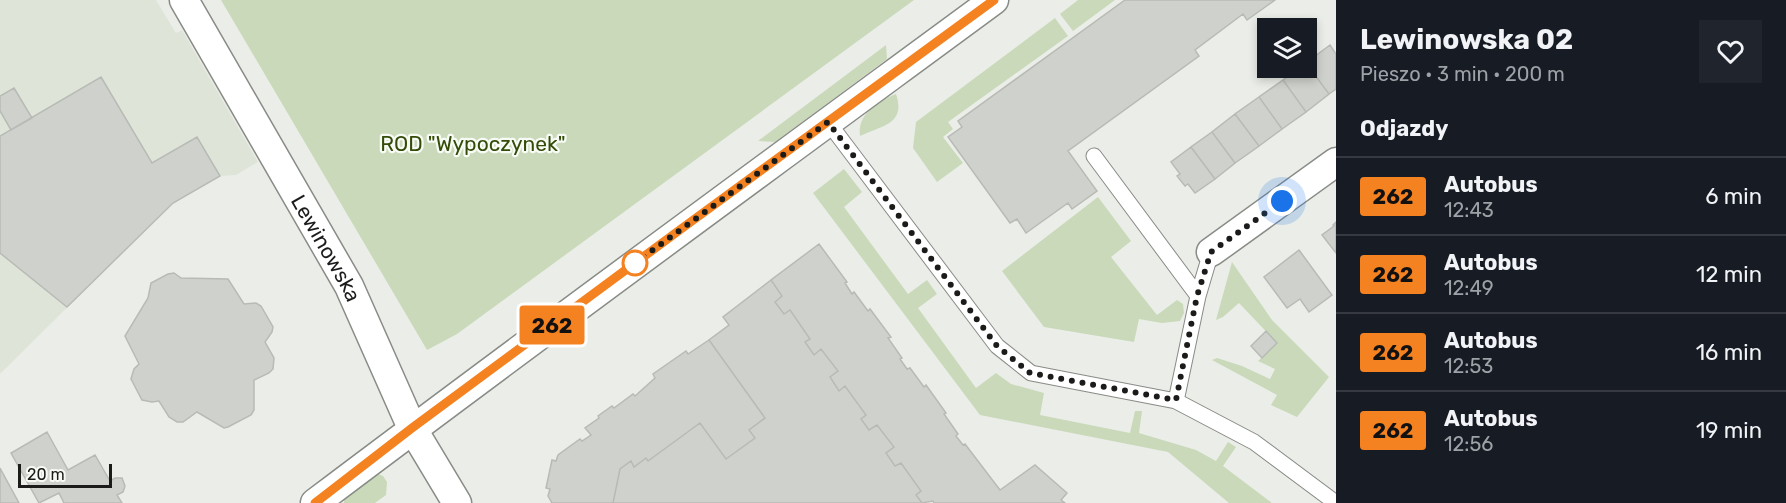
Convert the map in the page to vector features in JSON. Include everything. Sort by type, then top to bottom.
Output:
[{"type":"street","name":"Lewinowska","points":[[184,0],[349,286],[412,428],[457,503]]},
{"type":"street","points":[[315,503],[412,428],[994,0]]},
{"type":"street","points":[[1211,252],[1336,162]]},
{"type":"lane","points":[[828,122],[997,346],[1030,373],[1176,400],[1254,442],[1336,503]]},
{"type":"lane","points":[[1094,156],[1197,296]]},
{"type":"lane","points":[[1176,400],[1197,296],[1211,252]]},
{"type":"shaded area","points":[[0,0],[156,0],[176,33],[182,30],[258,162],[236,175],[220,176],[173,203],[0,374]]},
{"type":"green space","name":"ROD \"Wypoczynek\"","points":[[221,0],[914,0],[457,334],[427,350]]},
{"type":"green space","points":[[1078,0],[1115,0],[1073,31],[1060,14]]},
{"type":"green space","points":[[1055,18],[1068,36],[948,122],[953,129],[943,137],[963,163],[937,182],[913,148],[916,122]]},
{"type":"green space","points":[[886,45],[887,59],[775,142],[758,141]]},
{"type":"green space","points":[[896,94],[898,112],[895,118],[884,126],[860,136],[862,121],[870,109]]},
{"type":"green space","points":[[844,169],[862,192],[844,207],[908,294],[927,280],[937,294],[918,308],[976,388],[996,373],[1011,384],[1044,393],[1040,415],[1130,433],[1135,411],[1142,411],[1139,433],[1196,450],[1216,461],[1228,442],[1236,447],[1223,466],[1272,503],[1229,503],[1168,452],[980,415],[813,193]]},
{"type":"green space","points":[[1098,197],[1131,241],[1111,257],[1157,315],[1177,300],[1183,304],[1184,313],[1180,321],[1162,323],[1139,319],[1134,342],[1044,327],[1002,271]]},
{"type":"green space","points":[[1232,262],[1272,320],[1329,377],[1297,417],[1271,405],[1277,395],[1212,360],[1217,358],[1242,366],[1270,379],[1275,369],[1258,361],[1277,343],[1239,303],[1216,320]]},
{"type":"green space","points":[[378,474],[383,476],[387,482],[386,495],[375,503],[344,503],[348,495]]},
{"type":"building","points":[[1125,0],[1275,0],[1247,20],[1243,14],[1195,50],[1199,56],[1068,151],[1097,191],[1072,209],[1068,203],[1026,233],[1017,219],[1010,223],[948,137],[962,127],[958,121]]},
{"type":"building","points":[[1330,45],[1336,54],[1336,89],[1329,94],[1317,78],[1317,55]]},
{"type":"building","points":[[101,77],[152,163],[197,137],[220,176],[173,203],[67,307],[0,253],[0,136]]},
{"type":"building","points":[[1286,78],[1317,78],[1329,94],[1306,112],[1283,80]]},
{"type":"building","points":[[1283,80],[1306,112],[1282,129],[1259,97]]},
{"type":"building","points":[[14,88],[32,118],[11,130],[0,111],[0,96]]},
{"type":"building","points":[[1259,97],[1282,129],[1259,146],[1235,114]]},
{"type":"building","points":[[1235,114],[1259,146],[1235,163],[1212,132]]},
{"type":"building","points":[[1212,132],[1235,163],[1215,179],[1191,147]]},
{"type":"building","points":[[1191,147],[1215,179],[1195,193],[1177,176],[1180,174],[1171,162]]},
{"type":"building","points":[[1336,222],[1336,253],[1322,235]]},
{"type":"building","points":[[819,244],[847,282],[845,283],[852,294],[854,292],[868,311],[870,309],[891,337],[888,338],[907,369],[910,368],[924,387],[926,385],[946,413],[944,414],[958,434],[956,436],[963,445],[965,444],[1000,490],[1035,465],[1067,493],[1061,500],[1065,503],[934,503],[933,501],[922,503],[916,495],[921,491],[901,463],[895,466],[886,453],[894,447],[877,425],[869,430],[861,419],[866,415],[845,386],[839,391],[830,377],[838,371],[821,349],[814,355],[805,342],[810,339],[790,310],[784,314],[775,302],[782,296],[771,280]]},
{"type":"building","points":[[1299,250],[1332,295],[1309,312],[1300,299],[1287,308],[1264,277]]},
{"type":"building","points":[[174,273],[181,278],[228,279],[244,304],[256,303],[261,306],[273,327],[265,342],[274,358],[273,369],[254,380],[254,410],[251,415],[228,427],[224,428],[197,412],[183,422],[177,422],[169,417],[159,401],[142,400],[131,379],[134,369],[139,364],[125,336],[148,298],[151,283]]},
{"type":"building","points":[[771,280],[782,296],[775,302],[784,314],[790,310],[810,339],[805,342],[814,355],[821,349],[838,371],[830,377],[839,391],[845,386],[866,415],[861,419],[869,430],[877,425],[894,447],[886,453],[895,466],[901,463],[921,491],[916,495],[922,503],[613,503],[620,469],[631,461],[634,467],[646,458],[648,461],[700,423],[726,459],[755,438],[749,430],[765,418],[709,340],[729,325],[723,317]]},
{"type":"building","points":[[1266,331],[1277,343],[1262,358],[1251,346]]},
{"type":"building","points":[[709,340],[765,418],[749,430],[755,438],[726,459],[700,423],[648,461],[646,458],[634,467],[631,461],[620,469],[613,503],[552,503],[548,496],[550,489],[546,488],[552,460],[556,461],[558,455],[580,439],[582,441],[591,435],[585,428],[599,418],[598,416],[633,394],[635,396],[655,378],[653,374],[686,351],[688,354]]},
{"type":"building","points":[[47,432],[68,470],[95,455],[110,481],[122,478],[125,486],[123,492],[117,495],[122,503],[64,503],[59,493],[39,503],[11,453]]},
{"type":"building","points":[[0,468],[19,503],[0,503]]},
{"type":"bus line","name":"262","points":[[315,503],[412,428],[994,0]]},
{"type":"route","points":[[635,263],[828,122],[997,346],[1030,373],[1176,400],[1197,296],[1211,252],[1282,201]]}]
